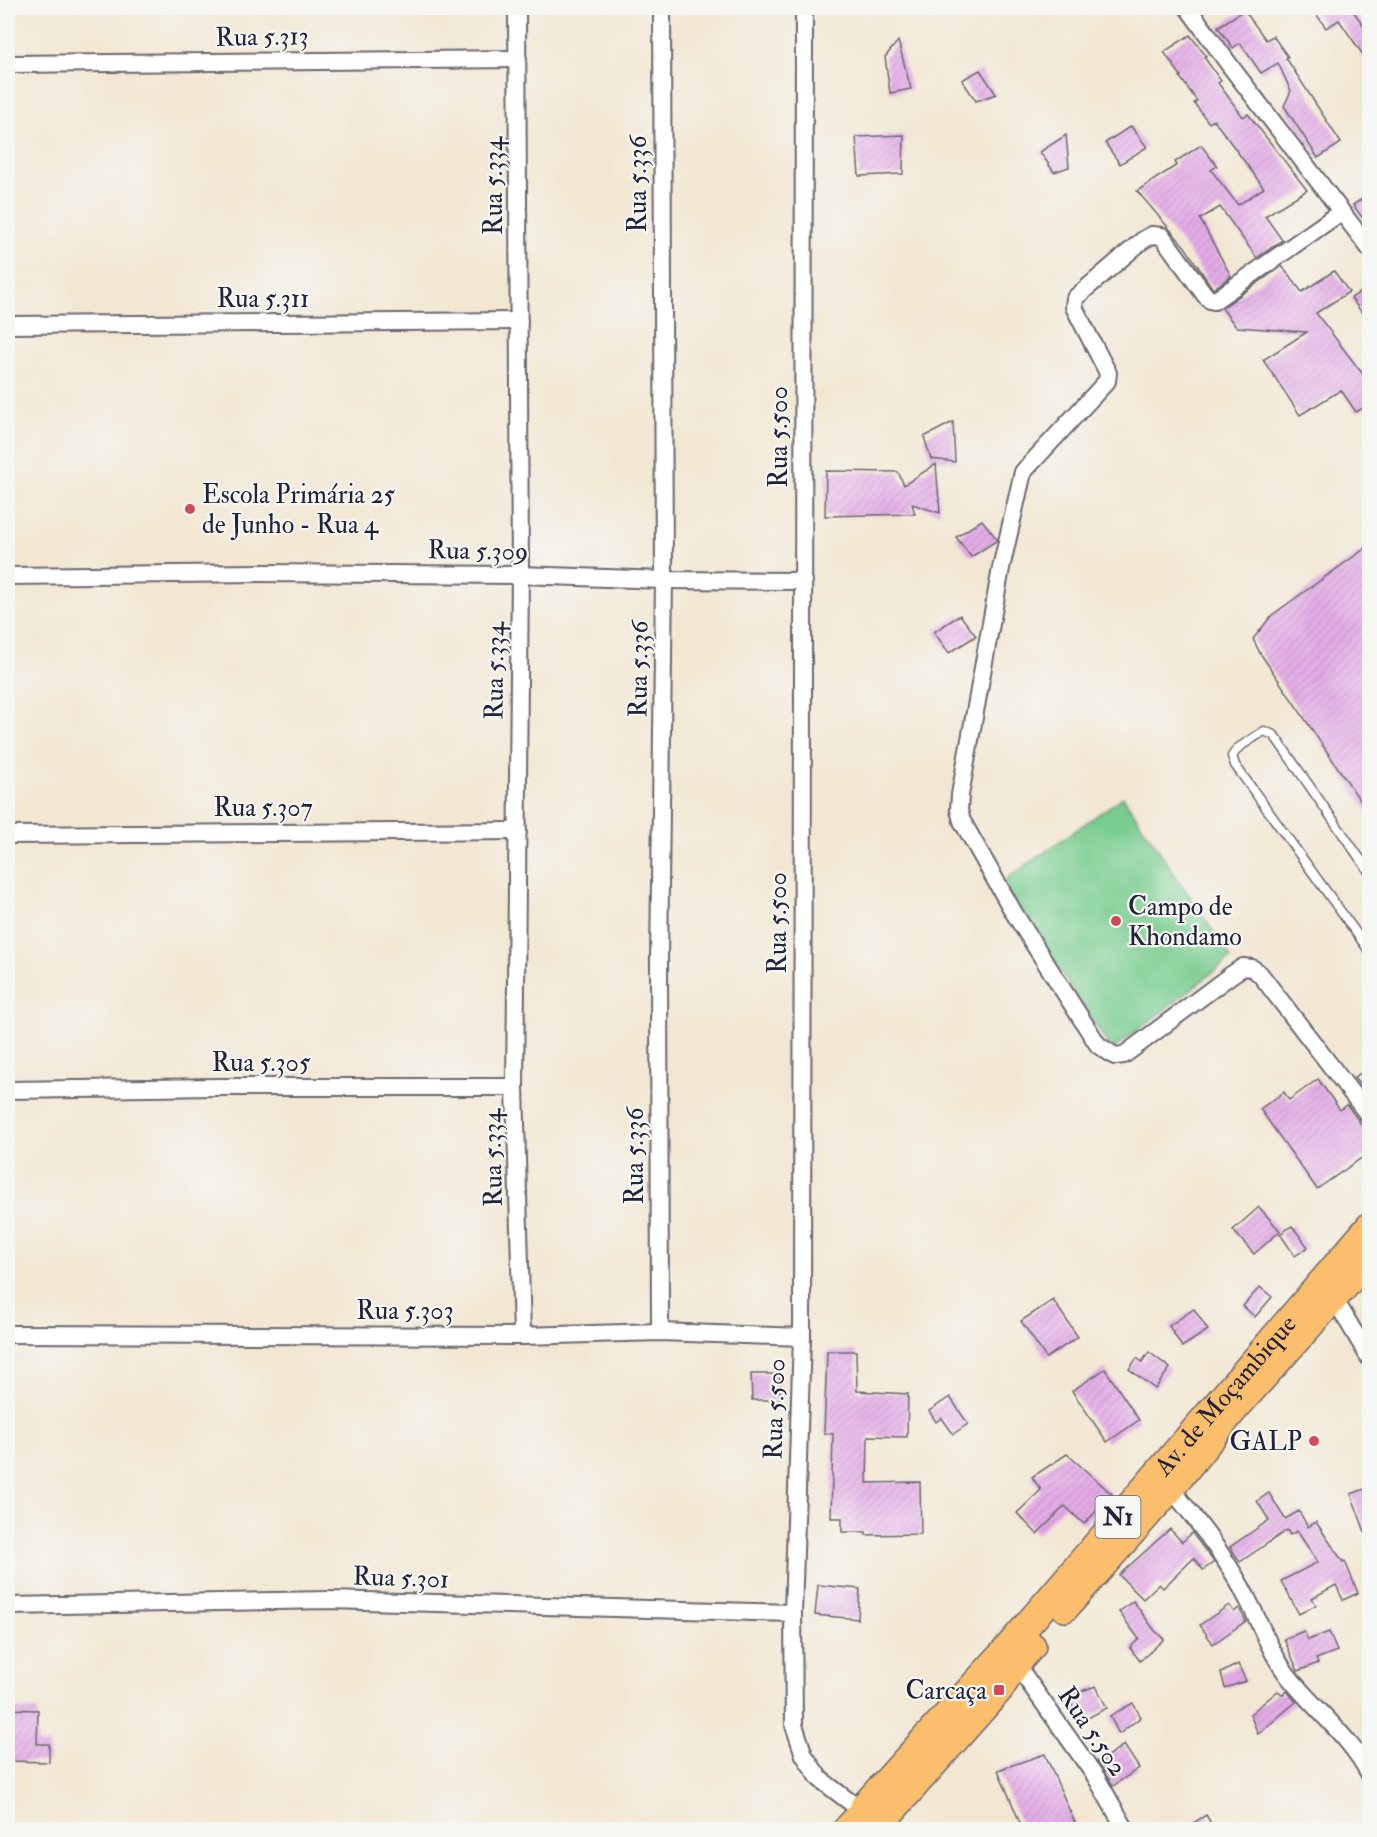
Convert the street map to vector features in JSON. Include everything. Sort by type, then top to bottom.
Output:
[{"type":"highway","name":"Av. de Moçambique","points":[[862,1819],[1370,1226]]},
{"type":"highway","name":"Av. de Moçambique","points":[[862,1819],[999,1690],[1016,1664],[1171,1488],[1232,1412],[1370,1257]]},
{"type":"street","name":"Rua 5.334","points":[[517,8],[520,575],[515,1087],[522,1336]]},
{"type":"street","name":"Rua 5.336","points":[[660,1332],[659,960],[664,580],[662,8]]},
{"type":"street","name":"Rua 5.500","points":[[804,8],[802,1337],[793,1613],[794,1725],[804,1755],[820,1779],[862,1819]]},
{"type":"street","points":[[1188,8],[1370,249]]},
{"type":"street","name":"Rua 5.313","points":[[8,64],[518,59]]},
{"type":"street","points":[[1341,212],[1214,301],[1209,300],[1162,236],[1152,235],[1143,240],[1075,298],[1077,313],[1108,373],[1107,381],[1023,472],[1001,568],[959,810],[962,821],[1014,913],[1098,1046],[1115,1056],[1124,1055],[1231,975],[1243,967],[1252,968],[1260,974],[1370,1117]]},
{"type":"street","name":"Rua 5.311","points":[[8,325],[519,321]]},
{"type":"street","name":"Rua 5.309","points":[[8,576],[259,573],[520,575],[664,580],[804,581]]},
{"type":"street","name":"Rua 5.307","points":[[8,835],[518,831]]},
{"type":"street","name":"Rua 5.305","points":[[8,1090],[515,1087]]},
{"type":"street","points":[[1334,1298],[1370,1359]]},
{"type":"street","name":"Rua 5.303","points":[[8,1334],[522,1336],[660,1332],[802,1337]]},
{"type":"street","points":[[1171,1488],[1215,1545],[1248,1599],[1288,1675],[1355,1750],[1370,1775]]},
{"type":"street","name":"Rua 5.301","points":[[8,1606],[329,1600],[793,1613]]},
{"type":"street","name":"Rua 5.502","points":[[1016,1664],[1096,1777],[1126,1830]]},
{"type":"lane","points":[[1370,873],[1274,735],[1264,731],[1238,748],[1232,756],[1235,765],[1370,952]]},
{"type":"green space","name":"Campo de Khondamo","points":[[1123,797],[1231,958],[1112,1050],[1001,883]]},
{"type":"building","points":[[1312,8],[1359,8],[1353,11],[1364,26],[1370,22],[1370,65],[1339,20],[1326,28]]},
{"type":"building","points":[[1244,10],[1266,40],[1273,36],[1341,143],[1318,158],[1284,106],[1291,91],[1278,63],[1261,73],[1240,43],[1233,48],[1218,27]]},
{"type":"building","points":[[1190,35],[1221,81],[1218,83],[1243,117],[1248,114],[1307,190],[1265,216],[1282,240],[1257,258],[1220,207],[1200,219],[1231,276],[1213,289],[1185,247],[1137,191],[1177,165],[1175,162],[1201,145],[1217,166],[1211,170],[1238,205],[1264,188],[1214,120],[1209,123],[1194,103],[1197,101],[1164,52]]},
{"type":"building","points":[[898,41],[911,89],[890,93],[885,57]]},
{"type":"building","points":[[980,70],[996,94],[976,101],[962,80]]},
{"type":"building","points":[[1131,126],[1147,147],[1120,164],[1105,143]]},
{"type":"building","points":[[904,135],[903,174],[859,176],[856,137]]},
{"type":"building","points":[[1066,135],[1069,167],[1054,172],[1040,152]]},
{"type":"building","points":[[1370,194],[1370,228],[1353,205]]},
{"type":"building","points":[[1282,266],[1302,292],[1334,271],[1349,292],[1316,313],[1365,377],[1370,374],[1370,404],[1356,412],[1341,390],[1300,415],[1263,360],[1307,332],[1236,327],[1222,308]]},
{"type":"building","points":[[1370,286],[1370,324],[1351,298]]},
{"type":"building","points":[[953,422],[955,462],[931,459],[924,437]]},
{"type":"building","points":[[936,464],[940,513],[912,504],[915,514],[825,516],[826,471],[898,472],[904,485]]},
{"type":"building","points":[[982,520],[997,539],[971,557],[956,537]]},
{"type":"building","points":[[1370,545],[1370,815],[1260,653],[1253,639],[1272,615]]},
{"type":"building","points":[[960,615],[976,636],[949,653],[934,632]]},
{"type":"building","points":[[1370,1066],[1370,1098],[1354,1078]]},
{"type":"building","points":[[1318,1079],[1340,1110],[1347,1105],[1370,1136],[1370,1152],[1317,1189],[1260,1109],[1284,1092],[1289,1100]]},
{"type":"building","points":[[1259,1207],[1280,1231],[1254,1254],[1233,1230]]},
{"type":"building","points":[[1292,1226],[1308,1247],[1295,1256],[1280,1234]]},
{"type":"building","points":[[1260,1287],[1272,1297],[1255,1317],[1243,1306]]},
{"type":"building","points":[[1053,1300],[1078,1337],[1046,1358],[1021,1321]]},
{"type":"building","points":[[1194,1309],[1208,1330],[1182,1347],[1169,1326]]},
{"type":"building","points":[[827,1351],[856,1351],[857,1391],[908,1394],[907,1437],[868,1436],[867,1483],[920,1482],[921,1534],[866,1535],[866,1532],[842,1532],[842,1518],[831,1518],[833,1434],[824,1433]]},
{"type":"building","points":[[1149,1352],[1170,1368],[1155,1389],[1129,1369],[1137,1358],[1142,1362]]},
{"type":"building","points":[[1105,1369],[1139,1420],[1107,1442],[1072,1391]]},
{"type":"building","points":[[751,1374],[780,1374],[780,1400],[752,1400]]},
{"type":"building","points":[[950,1397],[968,1424],[953,1434],[942,1418],[936,1422],[929,1411]]},
{"type":"building","points":[[1067,1454],[1112,1494],[1084,1524],[1065,1506],[1037,1534],[1017,1513],[1041,1490],[1032,1477]]},
{"type":"building","points":[[1370,1487],[1370,1540],[1368,1540],[1351,1494]]},
{"type":"building","points":[[1269,1493],[1285,1519],[1299,1511],[1308,1527],[1316,1522],[1343,1562],[1345,1561],[1358,1593],[1343,1600],[1336,1585],[1312,1598],[1316,1605],[1299,1614],[1281,1581],[1318,1562],[1297,1531],[1290,1535],[1287,1530],[1240,1562],[1230,1547],[1269,1520],[1257,1501]]},
{"type":"building","points":[[1170,1529],[1182,1542],[1192,1533],[1214,1562],[1203,1570],[1194,1558],[1163,1588],[1159,1584],[1143,1599],[1119,1575]]},
{"type":"building","points":[[818,1585],[860,1589],[858,1619],[815,1615]]},
{"type":"building","points":[[1133,1601],[1155,1631],[1164,1639],[1140,1661],[1130,1648],[1139,1639],[1119,1612]]},
{"type":"building","points":[[1229,1605],[1234,1612],[1239,1608],[1246,1621],[1213,1644],[1200,1625]]},
{"type":"building","points":[[1304,1631],[1308,1640],[1329,1632],[1337,1651],[1316,1659],[1318,1663],[1298,1671],[1284,1639]]},
{"type":"building","points":[[1238,1664],[1246,1681],[1225,1688],[1221,1673]]},
{"type":"building","points":[[1096,1686],[1107,1708],[1080,1722],[1068,1696]]},
{"type":"building","points":[[1278,1691],[1283,1695],[1287,1691],[1296,1702],[1258,1734],[1250,1714]]},
{"type":"building","points":[[1133,1703],[1141,1717],[1119,1734],[1110,1716]]},
{"type":"building","points":[[8,1709],[38,1710],[37,1744],[49,1744],[49,1762],[8,1761]]},
{"type":"building","points":[[1124,1745],[1139,1768],[1113,1786],[1098,1762]]},
{"type":"building","points":[[1045,1754],[1078,1830],[1023,1830],[998,1770]]},
{"type":"building","points":[[1206,1815],[1215,1830],[1182,1830]]},
{"type":"place","name":"Escola Primária 25 de Junho - Rua 4","points":[[190,509]]},
{"type":"place","name":"Campo de Khondamo","points":[[1116,921]]},
{"type":"place","name":"GALP","points":[[1314,1441]]},
{"type":"place","name":"Carcaça","points":[[999,1690]]}]
